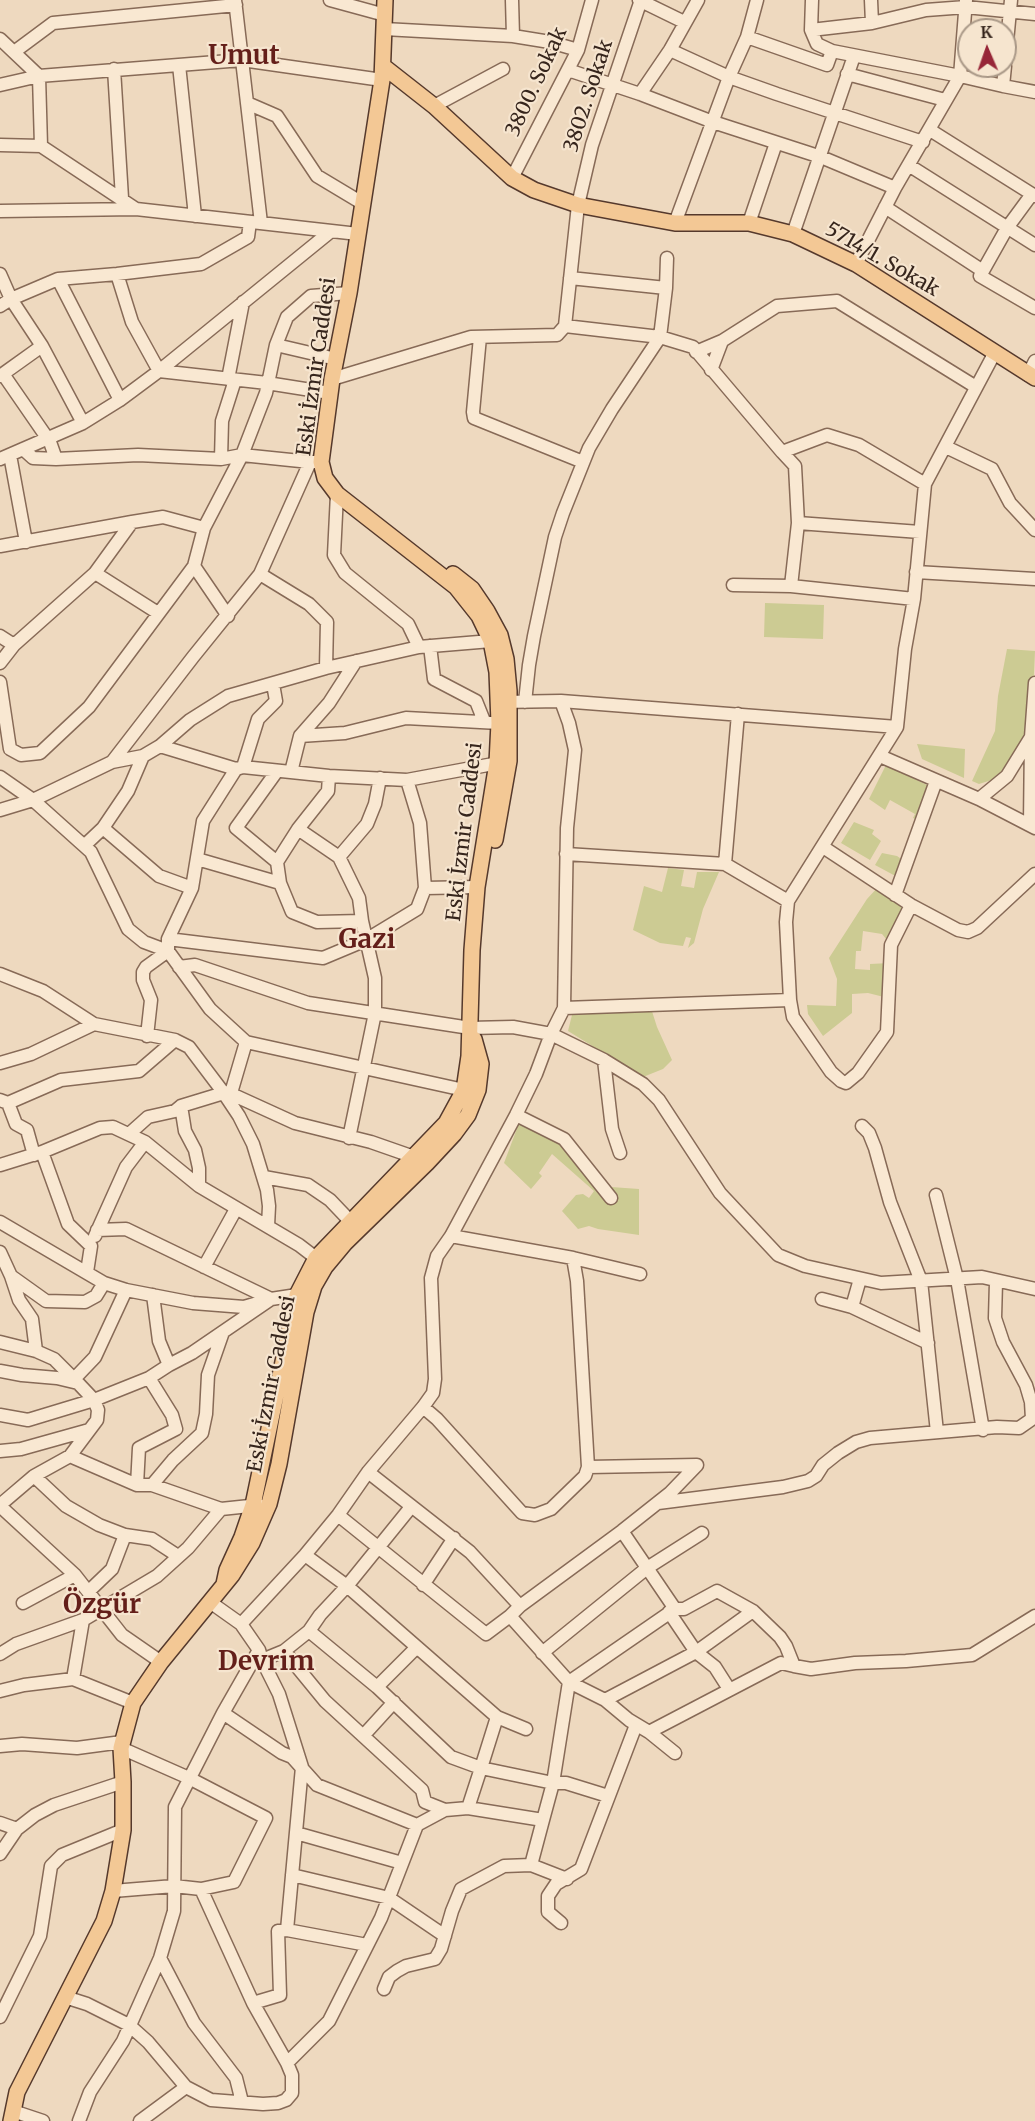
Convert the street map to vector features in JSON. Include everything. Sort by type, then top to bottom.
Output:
[{"type":"main road","name":"Eski İzmir Caddesi","points":[[224,1584],[227,1570],[242,1538],[252,1505],[297,1295],[316,1258],[446,1123],[464,1090],[470,1056],[472,950],[477,887],[503,762],[492,722],[504,702],[491,641],[479,616],[456,587],[337,494],[315,462],[349,292],[383,73],[385,14]]},
{"type":"main road","name":"5714/1. Sokak","points":[[383,73],[434,106],[512,178],[534,190],[578,205],[675,223],[749,223],[793,234],[856,264],[1031,377]]},
{"type":"main road","points":[[315,462],[345,489],[472,589],[488,611],[500,635],[506,659],[503,762]]},
{"type":"main road","name":"Eski İzmir Caddesi","points":[[12,2116],[17,2092],[104,1921],[113,1891],[123,1830],[122,1745],[133,1703],[161,1662],[232,1575],[252,1543],[269,1504],[279,1464],[306,1312],[314,1286],[325,1267],[345,1243],[427,1163],[468,1115],[478,1090],[481,1064],[470,1028]]},
{"type":"street","points":[[330,0],[385,14],[550,42],[578,50]]},
{"type":"street","points":[[512,0],[513,36]]},
{"type":"street","name":"3800. Sokak","points":[[512,178],[578,50],[592,0]]},
{"type":"street","points":[[640,0],[684,22]]},
{"type":"street","name":"3802. Sokak","points":[[565,326],[578,205],[592,145],[640,0]]},
{"type":"street","points":[[640,94],[670,50],[698,0]]},
{"type":"street","points":[[675,223],[729,76],[747,37],[758,0]]},
{"type":"street","points":[[812,0],[811,30],[818,44],[832,51],[854,56],[957,74]]},
{"type":"street","points":[[871,0],[872,23]]},
{"type":"street","points":[[0,306],[58,279],[201,264],[248,237],[256,223],[247,103],[235,2],[53,23],[14,52]]},
{"type":"street","points":[[811,30],[872,23],[925,5],[1011,6],[1035,14]]},
{"type":"street","points":[[747,37],[827,65],[832,51]]},
{"type":"street","points":[[0,39],[39,76],[41,146]]},
{"type":"street","points":[[670,50],[729,76],[923,142]]},
{"type":"street","points":[[793,234],[854,56]]},
{"type":"street","points":[[0,85],[39,76],[242,60],[383,73]]},
{"type":"street","points":[[179,65],[195,216]]},
{"type":"street","points":[[114,69],[122,198]]},
{"type":"street","points":[[434,106],[503,69]]},
{"type":"street","points":[[568,70],[713,122],[821,157],[895,188]]},
{"type":"street","points":[[847,74],[945,100]]},
{"type":"street","points":[[856,264],[895,188],[910,166],[958,78]]},
{"type":"street","points":[[972,78],[1035,92]]},
{"type":"street","points":[[1003,86],[1004,78]]},
{"type":"street","points":[[247,103],[277,116],[317,176],[362,203]]},
{"type":"street","points":[[930,130],[1034,195],[1007,228],[980,276],[1035,308]]},
{"type":"street","points":[[749,223],[776,143]]},
{"type":"street","points":[[0,145],[41,146],[136,209]]},
{"type":"street","points":[[910,166],[1035,245]]},
{"type":"street","points":[[885,207],[983,271]]},
{"type":"street","points":[[0,211],[136,209],[358,234]]},
{"type":"street","points":[[26,542],[5,457],[83,423],[120,400],[330,232]]},
{"type":"street","points":[[525,702],[529,665],[555,537],[589,448],[660,337],[667,258]]},
{"type":"street","points":[[0,274],[11,299],[42,346],[83,423]]},
{"type":"street","points":[[117,274],[132,322],[159,371]]},
{"type":"street","points":[[570,278],[666,288]]},
{"type":"street","points":[[58,279],[120,400]]},
{"type":"street","points":[[0,682],[10,749],[21,755],[40,753],[88,707],[194,566],[204,528],[242,455],[266,393],[276,345],[287,317],[311,296],[349,292]]},
{"type":"street","points":[[221,459],[222,421],[232,380],[243,302]]},
{"type":"street","points":[[696,352],[722,341],[777,306],[837,302],[976,387]]},
{"type":"street","points":[[159,371],[232,380],[331,386],[471,337],[556,335],[565,326],[660,337],[693,347],[795,466],[798,523],[791,586]]},
{"type":"street","points":[[480,337],[474,418],[583,462]]},
{"type":"street","points":[[711,370],[722,341]]},
{"type":"street","points":[[276,345],[336,359]]},
{"type":"street","points":[[42,346],[2,375],[47,439],[56,459]]},
{"type":"street","points":[[911,905],[891,945],[887,1032],[858,1074],[846,1083],[840,1081],[793,1017],[786,922],[788,901],[897,727],[905,649],[914,599],[925,484],[994,354]]},
{"type":"street","points":[[1031,377],[1035,361]]},
{"type":"street","points":[[782,452],[827,435],[858,445],[925,484]]},
{"type":"street","points":[[946,447],[992,469],[1010,503],[1035,530]]},
{"type":"street","points":[[23,449],[33,458],[138,455],[221,459],[242,455],[315,462],[260,574],[112,762]]},
{"type":"street","points":[[337,494],[334,555],[345,573],[408,624],[425,646],[434,679],[476,701],[492,722]]},
{"type":"street","points":[[0,546],[163,517],[204,528]]},
{"type":"street","points":[[0,663],[14,645],[95,573],[132,522]]},
{"type":"street","points":[[798,523],[920,532]]},
{"type":"street","points":[[194,566],[228,616]]},
{"type":"street","points":[[916,572],[1035,579]]},
{"type":"street","points":[[95,573],[158,613]]},
{"type":"street","points":[[260,574],[309,604],[327,621],[326,668]]},
{"type":"street","points":[[733,585],[791,586],[914,599]]},
{"type":"street","points":[[0,636],[14,645]]},
{"type":"street","points":[[0,810],[33,800],[112,762],[143,756],[190,720],[228,696],[326,668],[425,646],[491,641]]},
{"type":"street","points":[[291,772],[300,736],[330,703],[357,661]]},
{"type":"street","points":[[880,756],[979,799],[1032,826],[1035,683]]},
{"type":"street","points":[[147,1036],[151,1004],[143,972],[168,945],[192,888],[203,821],[240,768],[258,719],[276,700],[273,684]]},
{"type":"street","points":[[504,702],[561,701],[897,727]]},
{"type":"street","points":[[241,1624],[305,1555],[338,1515],[368,1472],[433,1393],[435,1379],[431,1278],[437,1256],[451,1236],[516,1115],[564,1008],[566,854],[575,750],[561,701]]},
{"type":"street","points":[[725,864],[738,714]]},
{"type":"street","points":[[300,736],[345,733],[406,718],[492,722]]},
{"type":"street","points":[[979,799],[1006,776],[1033,737]]},
{"type":"street","points":[[159,746],[240,768],[407,780],[503,762]]},
{"type":"street","points":[[85,845],[103,828],[128,791],[143,756]]},
{"type":"street","points":[[276,771],[236,828],[277,862]]},
{"type":"street","points":[[329,776],[328,790],[298,829],[277,862],[280,883],[292,912],[317,922],[362,921]]},
{"type":"street","points":[[0,777],[33,800],[85,845],[128,929],[144,942],[323,958],[366,940],[417,909],[425,888],[420,823],[407,780]]},
{"type":"street","points":[[339,857],[367,824],[375,804],[380,778]]},
{"type":"street","points":[[895,895],[936,781]]},
{"type":"street","points":[[103,828],[159,876],[192,888]]},
{"type":"street","points":[[298,829],[339,857],[359,898],[375,978],[375,1013],[349,1138]]},
{"type":"street","points":[[823,847],[911,905],[957,930],[968,932],[977,928],[1035,874]]},
{"type":"street","points":[[566,854],[725,864],[788,901]]},
{"type":"street","points":[[196,859],[280,883]]},
{"type":"street","points":[[425,888],[477,887]]},
{"type":"street","points":[[168,945],[179,967],[210,1009],[246,1042],[464,1090]]},
{"type":"street","points":[[179,967],[195,965],[308,1003],[470,1028],[513,1027],[551,1034],[604,1060],[643,1084],[659,1100],[720,1194],[778,1256],[805,1266],[881,1283],[982,1277],[1035,1289]]},
{"type":"street","points":[[2,979],[43,991],[94,1024],[175,1040],[189,1047],[227,1092],[246,1128],[264,1177],[269,1206],[268,1226]]},
{"type":"street","points":[[564,1008],[790,1000]]},
{"type":"street","points":[[0,1063],[31,1054],[94,1024]]},
{"type":"street","points":[[91,1246],[68,1224],[27,1130],[16,1124],[4,1101],[62,1080],[139,1071],[175,1040]]},
{"type":"street","points":[[227,1092],[246,1042]]},
{"type":"street","points":[[604,1060],[612,1130],[620,1153]]},
{"type":"street","points":[[129,1134],[148,1117],[175,1111],[181,1106],[227,1092],[295,1123],[414,1157]]},
{"type":"street","points":[[181,1106],[185,1131],[195,1150],[200,1168],[199,1186]]},
{"type":"street","points":[[516,1115],[564,1139],[611,1198]]},
{"type":"street","points":[[862,1126],[869,1133],[875,1148],[890,1202],[921,1281],[937,1432]]},
{"type":"street","points":[[0,1165],[38,1154],[100,1128],[113,1127],[145,1142],[199,1186],[299,1245],[316,1258]]},
{"type":"street","points":[[87,1272],[91,1246],[126,1167],[145,1142]]},
{"type":"street","points":[[264,1177],[308,1185],[330,1200],[351,1221]]},
{"type":"street","points":[[936,1195],[957,1279],[983,1430]]},
{"type":"street","points":[[204,1267],[236,1209]]},
{"type":"street","points":[[0,1222],[104,1282],[126,1290],[193,1303],[244,1307],[271,1299],[297,1295]]},
{"type":"street","points":[[98,1230],[126,1229],[271,1299]]},
{"type":"street","points":[[451,1236],[573,1258],[640,1274]]},
{"type":"street","points":[[0,1252],[19,1299],[32,1319],[36,1351]]},
{"type":"street","points":[[423,1407],[437,1419],[522,1513],[535,1515],[551,1509],[585,1476],[588,1467],[577,1281],[573,1258]]},
{"type":"street","points":[[11,1276],[46,1300],[85,1302],[96,1296],[104,1282]]},
{"type":"street","points":[[852,1307],[861,1279]]},
{"type":"street","points":[[658,1503],[783,1487],[808,1481],[816,1476],[823,1465],[856,1442],[870,1438],[997,1427],[1019,1428],[1032,1419],[1031,1402],[1026,1385],[1003,1342],[995,1318],[996,1282]]},
{"type":"street","points":[[76,1381],[95,1357],[126,1290]]},
{"type":"street","points":[[153,1295],[159,1341],[169,1365]]},
{"type":"street","points":[[0,1415],[28,1420],[94,1400],[149,1378],[192,1353],[271,1299]]},
{"type":"street","points":[[822,1299],[852,1307],[927,1343]]},
{"type":"street","points":[[152,1485],[173,1460],[202,1433],[206,1414],[208,1375],[223,1332]]},
{"type":"street","points":[[0,1342],[36,1351],[54,1359],[94,1400],[98,1410],[97,1420],[70,1456],[34,1476],[0,1506],[75,1575],[122,1635],[161,1662]]},
{"type":"street","points":[[0,1371],[76,1381]]},
{"type":"street","points":[[137,1485],[139,1448],[176,1429],[172,1415],[149,1378]]},
{"type":"street","points":[[0,1451],[21,1449],[89,1430]]},
{"type":"street","points":[[70,1456],[137,1485],[152,1485],[221,1509],[269,1504]]},
{"type":"street","points":[[338,1515],[486,1635],[520,1606],[622,1532],[658,1503],[698,1465],[588,1467]]},
{"type":"street","points":[[368,1472],[454,1538],[520,1606]]},
{"type":"street","points":[[34,1476],[66,1506],[99,1525],[125,1534],[152,1539],[178,1557]]},
{"type":"street","points":[[79,2121],[90,2092],[112,2060],[160,1958],[174,1911],[175,1807],[223,1713],[260,1655],[284,1651],[309,1631],[411,1507]]},
{"type":"street","points":[[0,1654],[16,1644],[83,1620],[157,1576],[188,1548],[221,1509]]},
{"type":"street","points":[[622,1532],[647,1568],[696,1652],[715,1667],[729,1689]]},
{"type":"street","points":[[542,1653],[647,1568],[702,1533]]},
{"type":"street","points":[[89,1591],[112,1569],[125,1534]]},
{"type":"street","points":[[423,1585],[454,1538]]},
{"type":"street","points":[[305,1555],[347,1586],[497,1717],[526,1729]]},
{"type":"street","points":[[23,1603],[75,1575]]},
{"type":"street","points":[[531,1866],[553,1783],[568,1682],[672,1611],[684,1609],[717,1591],[753,1611],[786,1646],[794,1666]]},
{"type":"street","points":[[210,1602],[241,1624],[260,1655],[279,1694],[302,1767],[287,1930]]},
{"type":"street","points":[[605,1700],[696,1652],[753,1611]]},
{"type":"street","points":[[510,1616],[568,1682],[605,1700],[675,1753]]},
{"type":"street","points":[[650,1732],[781,1664],[811,1669],[855,1663],[972,1655],[1035,1616]]},
{"type":"street","points":[[74,1679],[83,1620]]},
{"type":"street","points":[[309,1631],[394,1702],[451,1757],[482,1768],[553,1783],[566,1783],[608,1796]]},
{"type":"street","points":[[377,1687],[417,1647]]},
{"type":"street","points":[[284,1651],[325,1701],[422,1790],[425,1802],[445,1810]]},
{"type":"street","points":[[0,1691],[24,1685],[74,1679],[133,1703]]},
{"type":"street","points":[[363,1736],[394,1702]]},
{"type":"street","points":[[223,1713],[292,1757],[317,1785],[417,1825]]},
{"type":"street","points":[[468,1808],[497,1717]]},
{"type":"street","points":[[561,1923],[548,1912],[548,1896],[556,1884],[581,1869],[636,1725]]},
{"type":"street","points":[[0,1746],[22,1744],[77,1748],[122,1745],[266,1818],[234,1882],[201,1889],[174,1886],[113,1891]]},
{"type":"street","points":[[0,1854],[17,1829],[54,1805],[123,1782]]},
{"type":"street","points":[[287,2063],[329,2020],[389,1898],[417,1825],[445,1810],[468,1808],[543,1820]]},
{"type":"street","points":[[0,1823],[17,1829]]},
{"type":"street","points":[[0,2017],[40,1936],[51,1866],[62,1855],[123,1830]]},
{"type":"street","points":[[296,1833],[402,1863]]},
{"type":"street","points":[[384,1989],[389,1977],[397,1971],[435,1959],[441,1949],[461,1889],[504,1866],[531,1866],[567,1879]]},
{"type":"street","points":[[292,1875],[389,1898],[445,1936]]},
{"type":"street","points":[[64,1997],[87,2004],[129,2025],[147,2042],[186,2088],[211,2100],[263,2104],[286,2100],[292,2093],[293,2083],[287,2063],[254,2003],[201,1889]]},
{"type":"street","points":[[254,2003],[280,1995],[278,1931],[287,1930],[367,1945]]},
{"type":"street","points":[[160,1958],[194,2023],[236,2078],[242,2102]]},
{"type":"street","points":[[140,2121],[186,2088]]},
{"type":"street","points":[[12,2116],[43,2121]]},
{"type":"shaded area","points":[[765,603],[824,605],[823,639],[764,637]]},
{"type":"shaded area","points":[[1007,649],[1035,651],[1031,737],[1001,777],[979,784],[972,781],[995,731],[998,696]]},
{"type":"shaded area","points":[[917,744],[965,749],[964,778],[922,759]]},
{"type":"shaded area","points":[[886,765],[929,786],[922,821],[913,818],[915,814],[890,800],[885,810],[869,799]]},
{"type":"shaded area","points":[[854,822],[874,830],[872,834],[881,841],[870,860],[841,843]]},
{"type":"shaded area","points":[[882,853],[897,856],[907,863],[901,879],[875,865]]},
{"type":"shaded area","points":[[668,868],[684,870],[681,886],[694,888],[697,872],[719,872],[703,909],[694,943],[688,948],[691,938],[686,937],[683,946],[660,943],[633,930],[644,886],[662,892]]},
{"type":"shaded area","points":[[878,887],[911,905],[891,945],[882,934],[863,931],[861,951],[856,951],[855,969],[870,970],[870,964],[890,963],[888,998],[868,993],[852,994],[852,1013],[823,1036],[808,1014],[807,1005],[836,1006],[837,979],[829,958],[867,899]]},
{"type":"shaded area","points":[[650,1005],[672,1060],[663,1069],[643,1077],[568,1031],[574,1007]]},
{"type":"shaded area","points":[[521,1118],[564,1139],[611,1197],[611,1187],[639,1189],[639,1235],[589,1226],[578,1229],[562,1211],[576,1195],[583,1194],[589,1198],[594,1191],[552,1154],[539,1173],[542,1176],[531,1189],[504,1163]]},
{"type":"district","name":"Umut","points":[[244,57]]},
{"type":"district","name":"Gazi","points":[[367,941]]},
{"type":"district","name":"Özgür","points":[[102,1606]]},
{"type":"district","name":"Devrim","points":[[266,1663]]}]
